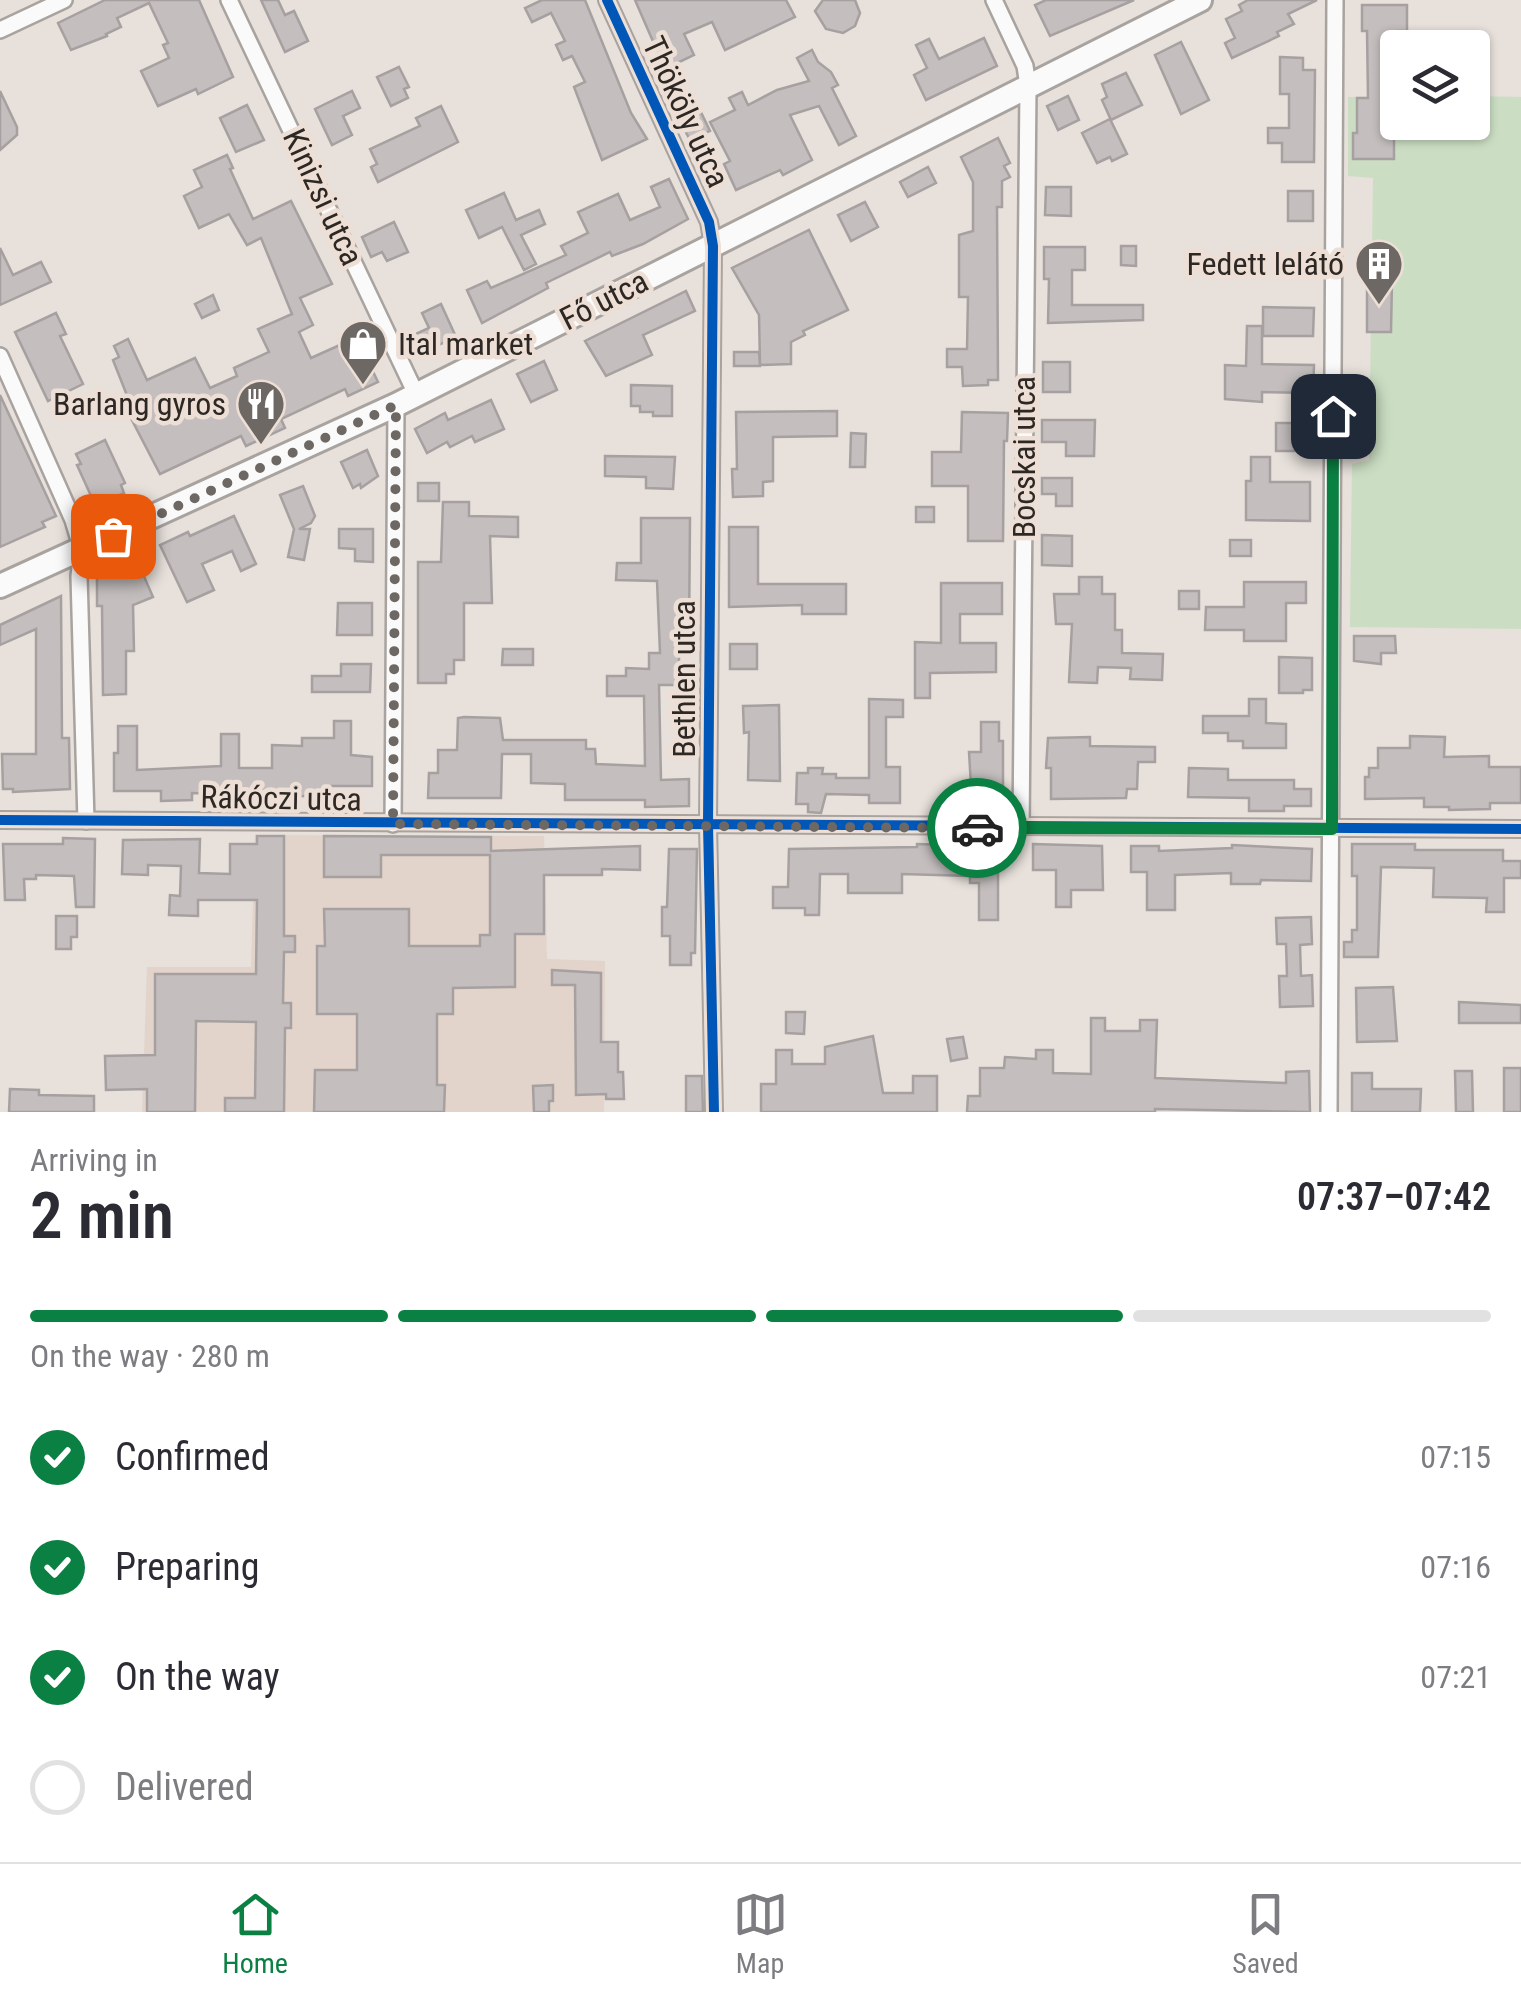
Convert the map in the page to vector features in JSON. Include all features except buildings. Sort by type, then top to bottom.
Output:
[{"type":"main road","name":"Fő utca","points":[[0,586],[406,400],[1200,0]]},
{"type":"street","points":[[0,30],[64,0]]},
{"type":"street","name":"Kinizsi utca","points":[[229,0],[406,400]]},
{"type":"street","name":"Thököly utca","points":[[608,0],[709,222],[713,246]]},
{"type":"street","name":"Bocskai utca","points":[[994,0],[1025,66],[1028,86],[1021,828]]},
{"type":"street","points":[[1329,1112],[1335,0]]},
{"type":"street","name":"Bethlen utca","points":[[713,246],[708,824],[714,1112]]},
{"type":"street","points":[[0,356],[73,520],[82,550],[79,576],[86,821]]},
{"type":"street","points":[[393,824],[406,400]]},
{"type":"street","name":"Rákóczi utca","points":[[0,820],[1521,829]]},
{"type":"shaded area","points":[[255,835],[544,836],[547,959],[605,961],[604,1112],[142,1112],[147,967],[251,967]]},
{"type":"green space","points":[[1380,96],[1380,140],[1490,140],[1490,96],[1521,97],[1521,629],[1350,627],[1352,464],[1369,460],[1373,178],[1348,176],[1348,97]]},
{"type":"cycle path","points":[[607,0],[709,222],[713,246],[708,824],[714,1112]]},
{"type":"cycle path","points":[[0,820],[1521,829]]},
{"type":"way so far","points":[[113,536],[396,405],[393,824],[977,828]]},
{"type":"place","name":"Fedett lelátó","points":[[1379,306]]},
{"type":"place","name":"Ital market","points":[[363,386]]},
{"type":"place","name":"Barlang gyros","points":[[261,446]]},
{"type":"route","points":[[977,828],[1332,829],[1333,416]]}]
